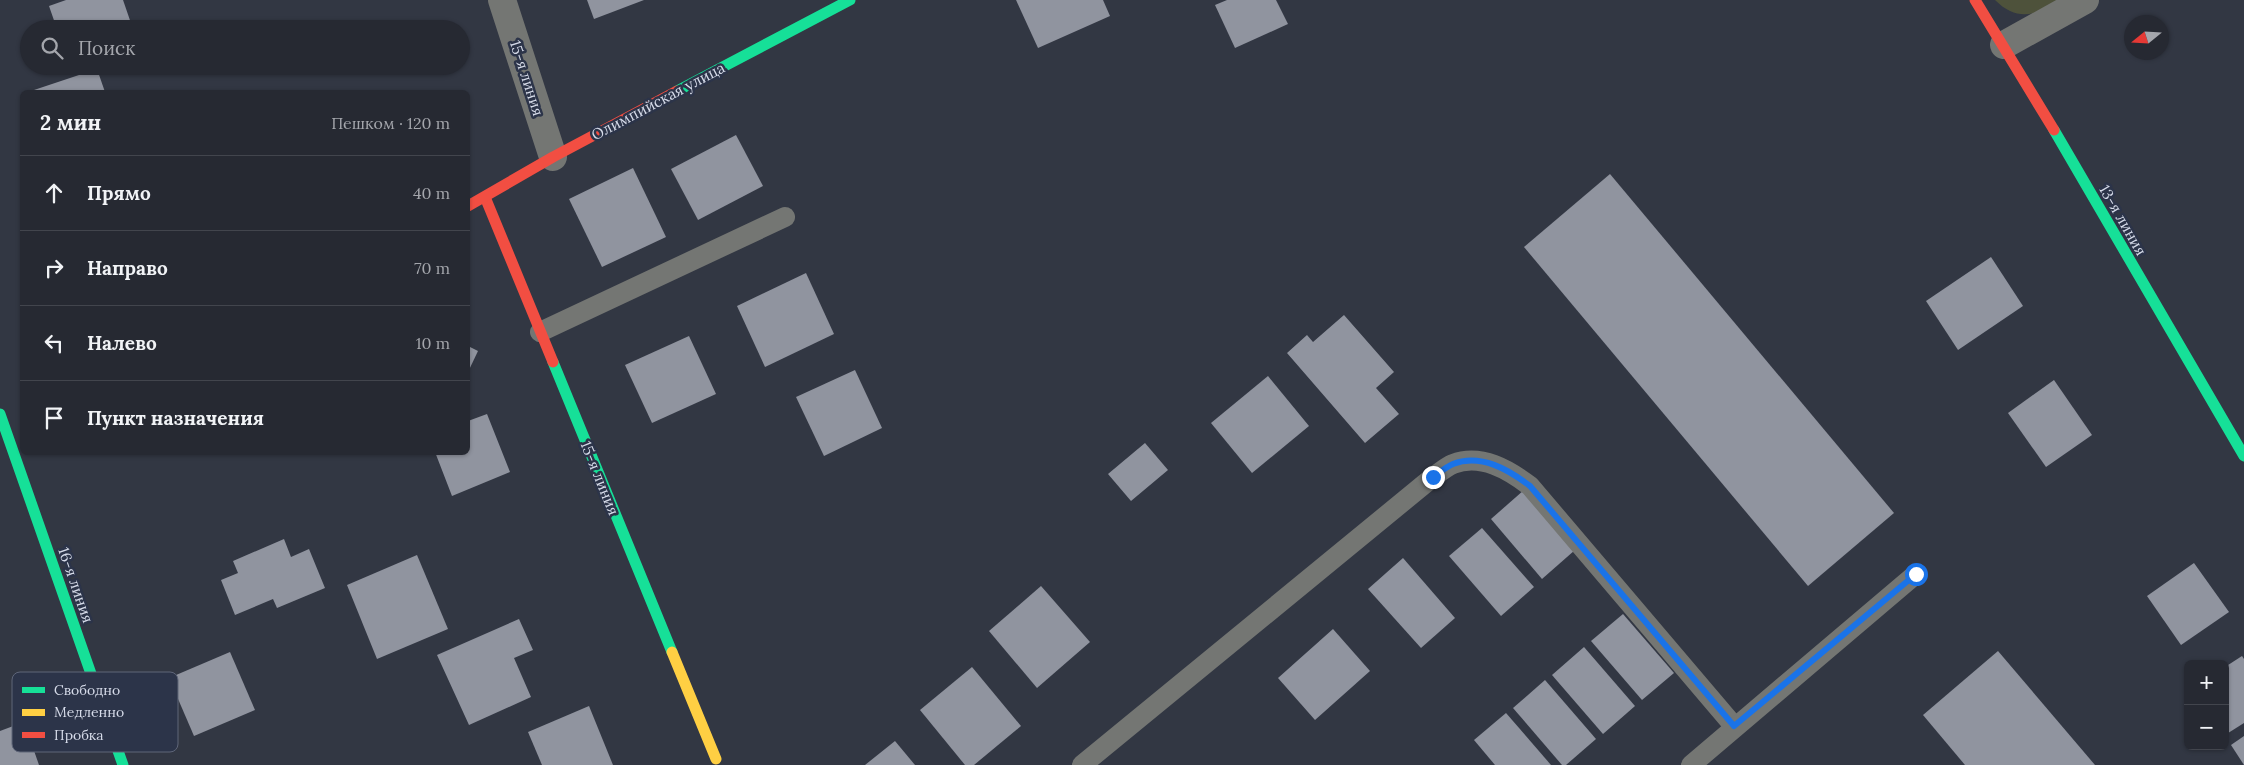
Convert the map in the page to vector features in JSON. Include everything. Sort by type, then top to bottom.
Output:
[{"type":"street","name":"15-я линия","points":[[502,0],[553,157]]},
{"type":"street","name":"Олимпийская улица","points":[[470,205],[553,157],[850,0]]},
{"type":"street","name":"13-я линия","points":[[1975,0],[2004,45],[2244,456]]},
{"type":"street","points":[[2004,45],[2085,0]]},
{"type":"street","name":"15-я линия","points":[[485,197],[716,759]]},
{"type":"street","name":"16-я линия","points":[[0,414],[17,441]]},
{"type":"street","name":"16-я линия","points":[[22,455],[93,672]]},
{"type":"street","name":"16-я линия","points":[[119,752],[123,765]]},
{"type":"lane","points":[[540,332],[785,216]]},
{"type":"lane","points":[[1082,765],[1433,477],[1454,464],[1481,461],[1510,471],[1530,486],[1734,726]]},
{"type":"lane","points":[[1691,765],[1734,726],[1916,574]]},
{"type":"green space","points":[[1995,0],[2066,0],[2038,12],[2021,14],[2004,8]]},
{"type":"building","points":[[66,0],[123,0],[130,20],[54,20],[49,6]]},
{"type":"building","points":[[587,0],[644,0],[594,19]]},
{"type":"building","points":[[1016,0],[1103,0],[1110,16],[1038,48]]},
{"type":"building","points":[[1227,0],[1276,0],[1288,24],[1235,48],[1215,5]]},
{"type":"building","points":[[79,75],[99,75],[104,90],[34,90]]},
{"type":"building","points":[[736,135],[763,186],[698,220],[671,169]]},
{"type":"building","points":[[633,168],[666,237],[602,267],[569,199]]},
{"type":"building","points":[[1610,174],[1894,513],[1808,586],[1524,247]]},
{"type":"building","points":[[1991,257],[2023,306],[1958,350],[1926,301]]},
{"type":"building","points":[[806,273],[834,334],[765,367],[737,306]]},
{"type":"building","points":[[1344,315],[1394,372],[1376,388],[1399,414],[1365,443],[1287,353],[1307,335],[1313,342]]},
{"type":"building","points":[[689,336],[716,394],[652,423],[625,365]]},
{"type":"building","points":[[470,347],[478,351],[470,368]]},
{"type":"building","points":[[855,370],[882,428],[824,456],[796,397]]},
{"type":"building","points":[[1268,376],[1309,426],[1252,473],[1211,423]]},
{"type":"building","points":[[2054,380],[2092,435],[2046,467],[2008,413]]},
{"type":"building","points":[[487,414],[510,472],[452,496],[436,455],[470,455],[470,420]]},
{"type":"building","points":[[1145,443],[1168,470],[1131,501],[1108,474]]},
{"type":"building","points":[[1524,490],[1575,550],[1542,579],[1491,519]]},
{"type":"building","points":[[1482,528],[1534,587],[1501,616],[1449,556]]},
{"type":"building","points":[[284,539],[291,557],[309,549],[325,588],[277,608],[273,599],[235,615],[221,580],[238,573],[233,561]]},
{"type":"building","points":[[417,555],[448,629],[377,659],[347,585]]},
{"type":"building","points":[[1403,558],[1455,618],[1421,648],[1368,589]]},
{"type":"building","points":[[2194,563],[2229,612],[2181,645],[2147,596]]},
{"type":"building","points":[[1041,586],[1090,642],[1037,688],[989,631]]},
{"type":"building","points":[[1623,614],[1674,673],[1642,700],[1591,641]]},
{"type":"building","points":[[519,619],[533,650],[514,658],[531,697],[469,725],[437,655]]},
{"type":"building","points":[[1333,629],[1370,671],[1315,720],[1278,678]]},
{"type":"building","points":[[1584,647],[1635,706],[1603,734],[1552,675]]},
{"type":"building","points":[[1998,651],[2095,765],[1965,765],[1923,715]]},
{"type":"building","points":[[230,652],[255,710],[194,736],[178,699],[178,674]]},
{"type":"building","points":[[2242,656],[2244,659],[2244,723],[2229,732],[2229,705],[2229,664]]},
{"type":"building","points":[[972,667],[1021,726],[974,765],[965,765],[920,710]]},
{"type":"building","points":[[1545,680],[1596,739],[1566,765],[1562,765],[1513,708]]},
{"type":"building","points":[[589,706],[613,765],[542,765],[528,732]]},
{"type":"building","points":[[1506,713],[1551,765],[1495,765],[1474,740]]},
{"type":"building","points":[[12,726],[12,752],[34,752],[39,765],[0,765],[0,731]]},
{"type":"building","points":[[2244,736],[2244,765],[2231,745]]},
{"type":"building","points":[[895,741],[915,765],[865,765]]},
{"type":"traffic: fast","points":[[677,91],[850,0]]},
{"type":"traffic: fast","points":[[2054,130],[2244,456]]},
{"type":"traffic: fast","points":[[553,362],[672,652]]},
{"type":"traffic: fast","points":[[0,414],[90,672]]},
{"type":"traffic: fast","points":[[118,752],[123,765]]},
{"type":"traffic: slow","points":[[672,652],[716,759]]},
{"type":"traffic: jam","points":[[1975,0],[2054,130]]},
{"type":"traffic: jam","points":[[470,205],[553,157],[677,91]]},
{"type":"traffic: jam","points":[[485,197],[553,362]]},
{"type":"route","points":[[1433,477],[1454,464],[1481,461],[1510,471],[1530,486],[1734,726],[1916,574]]}]
